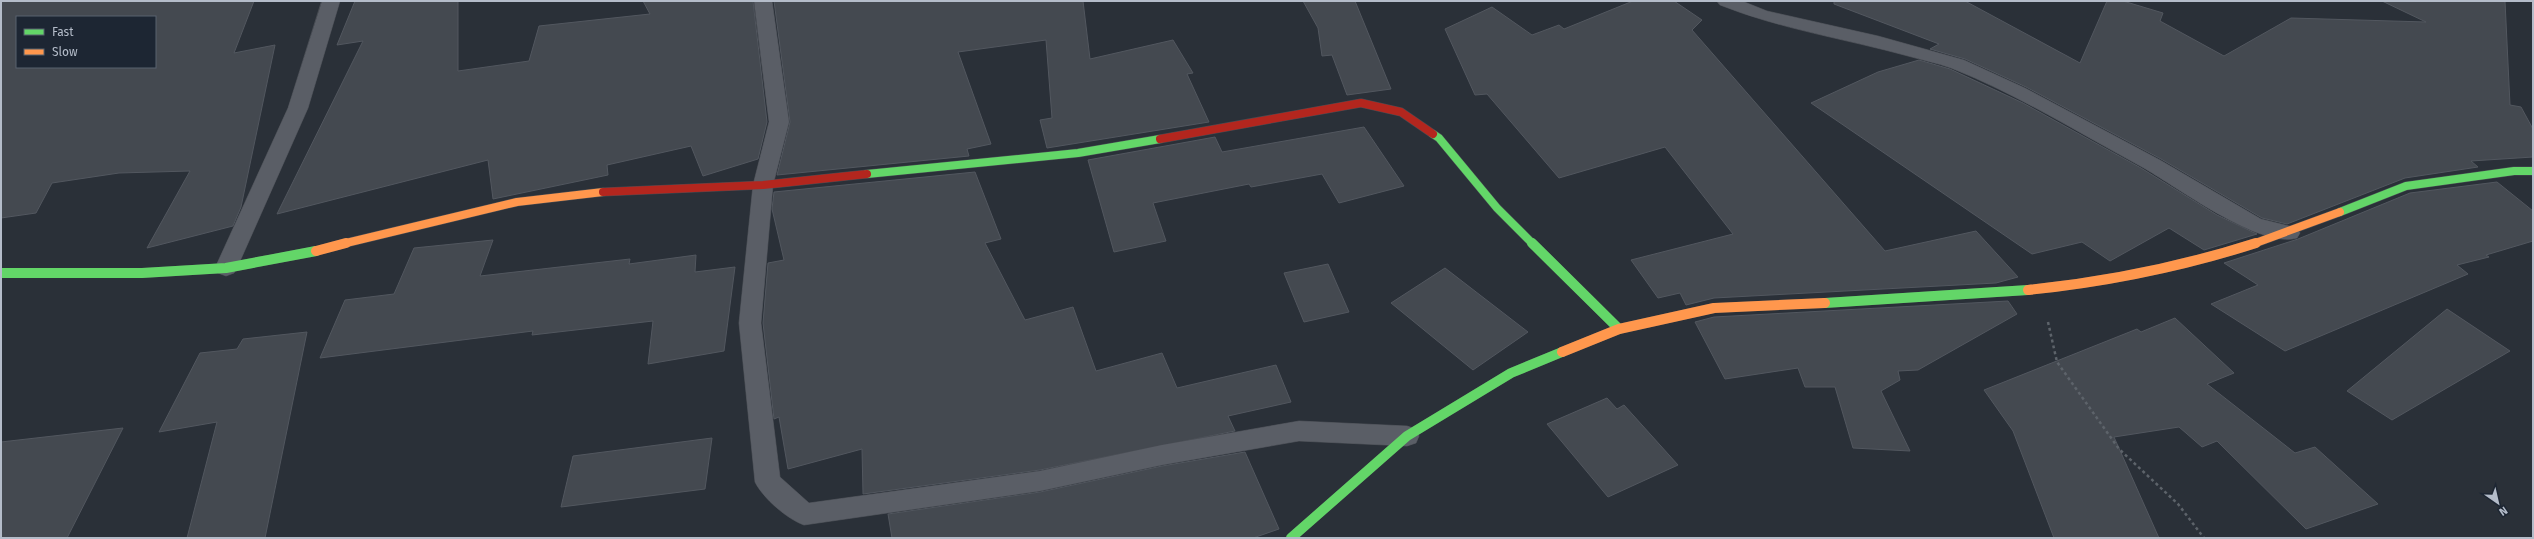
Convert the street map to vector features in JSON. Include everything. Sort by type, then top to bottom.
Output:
[{"type":"street","points":[[226,268],[298,108],[331,1]]},
{"type":"street","points":[[763,1],[779,122],[763,185],[750,323],[768,482],[804,514],[1040,481],[1162,455],[1299,431],[1407,436]]},
{"type":"street","points":[[1726,1],[1761,15],[1871,40],[1957,64],[2018,92],[2153,165],[2255,225],[2289,233]]},
{"type":"street","points":[[1,273],[142,273],[226,268],[328,249],[427,222],[517,202],[586,192],[763,185],[1078,153],[1361,103],[1401,112],[1439,138],[1497,208],[1619,329]]},
{"type":"street","points":[[1291,538],[1407,436],[1511,374],[1619,329],[1714,308],[1897,299],[2041,289],[2112,281],[2180,267],[2289,233],[2406,186],[2514,170],[2533,171]]},
{"type":"path","points":[[2041,289],[2057,362],[2119,449],[2178,504],[2204,538]]},
{"type":"building","points":[[1,1],[254,1],[234,53],[275,45],[241,207],[233,226],[147,248],[190,171],[119,173],[52,183],[36,213],[1,218]]},
{"type":"building","points":[[355,1],[458,1],[458,71],[529,61],[539,26],[650,14],[643,1],[753,1],[767,122],[758,159],[703,176],[691,146],[607,165],[608,175],[493,199],[488,160],[277,214],[363,41],[337,45]]},
{"type":"building","points":[[774,1],[1083,1],[1090,59],[1173,40],[1193,73],[1187,74],[1209,122],[1047,148],[1040,120],[1052,118],[1046,40],[958,52],[991,144],[967,149],[969,156],[777,175],[790,122]]},
{"type":"building","points":[[1303,1],[1355,1],[1391,89],[1347,95],[1332,55],[1322,56],[1318,28]]},
{"type":"building","points":[[1633,1],[1674,1],[1702,20],[1692,30],[1885,251],[1976,231],[2018,277],[1996,283],[1714,298],[1686,305],[1680,293],[1658,298],[1631,260],[1733,234],[1665,147],[1559,178],[1487,94],[1475,95],[1445,29],[1492,7],[1532,35],[1559,25],[1564,29]]},
{"type":"building","points":[[1834,1],[1965,1],[2080,63],[2107,1],[2123,1],[2163,13],[2160,21],[2224,56],[2291,18],[2426,22],[2382,1],[2505,1],[2510,105],[2521,107],[2533,129],[2533,157],[2471,161],[2478,167],[2405,178],[2287,224],[2262,218],[2161,159],[2026,87],[1965,59],[1930,49],[1939,44],[1834,4]]},
{"type":"building","points":[[1919,60],[1950,69],[2023,103],[2141,168],[2217,215],[2257,234],[2204,250],[2169,228],[2110,261],[2082,242],[2032,254],[1811,103],[1878,72]]},
{"type":"building","points":[[1364,127],[1404,186],[1339,203],[1322,174],[1251,187],[1249,184],[1153,203],[1166,241],[1114,252],[1088,160],[1215,137],[1222,152]]},
{"type":"building","points":[[975,172],[1001,239],[985,243],[1025,320],[1073,307],[1096,371],[1162,353],[1177,388],[1276,365],[1291,402],[1228,416],[1235,431],[1040,470],[863,494],[862,449],[788,469],[779,417],[774,419],[763,323],[768,263],[784,260],[772,209],[774,192]]},
{"type":"building","points":[[2497,182],[2533,211],[2533,241],[2486,255],[2489,257],[2457,265],[2468,274],[2285,351],[2211,304],[2258,285],[2224,263],[2298,239],[2410,193]]},
{"type":"building","points":[[493,240],[480,276],[630,259],[629,264],[696,255],[695,272],[735,267],[724,351],[648,364],[653,321],[532,335],[533,331],[320,358],[345,300],[394,294],[414,248]]},
{"type":"building","points":[[1328,264],[1349,312],[1304,322],[1284,273]]},
{"type":"building","points":[[1445,268],[1528,332],[1473,370],[1391,303]]},
{"type":"building","points":[[2008,301],[2017,314],[1918,370],[1898,371],[1900,380],[1881,391],[1910,451],[1853,448],[1835,387],[1805,387],[1798,368],[1725,379],[1695,322],[1714,317]]},
{"type":"building","points":[[2447,309],[2510,351],[2392,420],[2347,391]]},
{"type":"building","points":[[2175,318],[2234,373],[2207,384],[2295,453],[2315,447],[2378,504],[2306,529],[2217,441],[2202,447],[2179,427],[2114,437],[2159,538],[2054,538],[2013,431],[1984,390],[2137,329],[2141,332]]},
{"type":"building","points":[[307,332],[265,538],[187,538],[217,422],[159,432],[200,353],[237,349],[243,339]]},
{"type":"building","points":[[1607,398],[1617,409],[1624,405],[1678,465],[1608,497],[1547,424]]},
{"type":"building","points":[[123,428],[67,538],[1,538],[1,442]]},
{"type":"building","points":[[712,438],[705,489],[561,507],[573,456]]},
{"type":"building","points":[[1245,452],[1279,529],[1253,538],[892,538],[888,514],[1040,492],[1162,466]]},
{"type":"traffic: fast","points":[[1433,134],[1439,138],[1497,208],[1619,329]]},
{"type":"traffic: fast","points":[[867,174],[1078,153],[1160,139]]},
{"type":"traffic: fast","points":[[2340,212],[2406,186],[2514,171],[2533,171]]},
{"type":"traffic: fast","points":[[1,273],[142,273],[226,268],[316,251]]},
{"type":"traffic: fast","points":[[1825,303],[2028,290]]},
{"type":"traffic: fast","points":[[1291,538],[1407,436],[1511,373],[1562,352]]},
{"type":"traffic: slow","points":[[316,251],[427,222],[517,202],[603,192]]},
{"type":"traffic: slow","points":[[2028,290],[2069,286],[2148,273],[2226,253],[2302,227],[2340,212]]},
{"type":"traffic: slow","points":[[1562,352],[1619,329],[1714,308],[1825,303]]},
{"type":"traffic: jam","points":[[1160,139],[1361,103],[1401,112],[1433,134]]},
{"type":"traffic: jam","points":[[603,192],[763,185],[867,174]]}]
